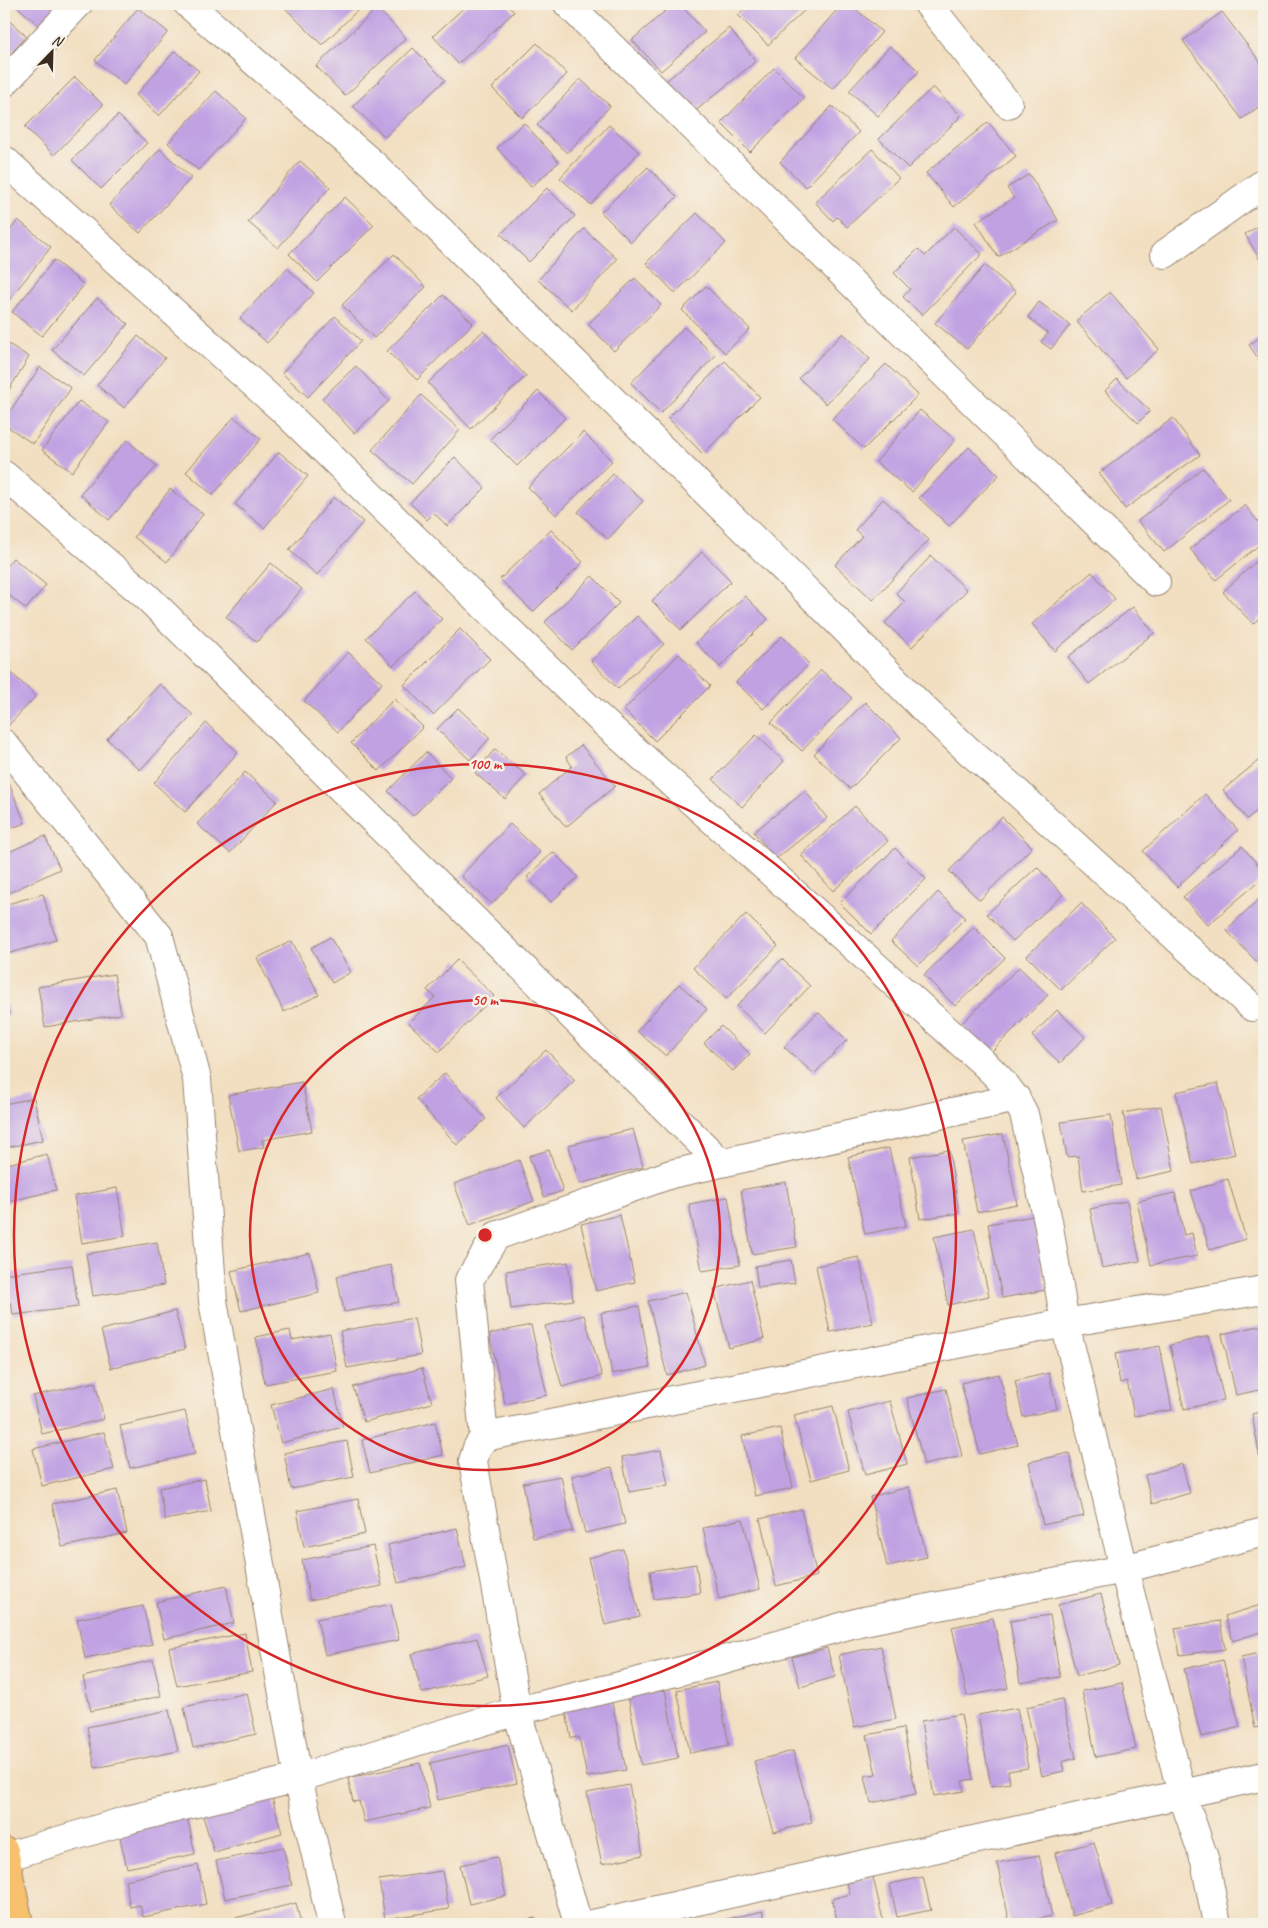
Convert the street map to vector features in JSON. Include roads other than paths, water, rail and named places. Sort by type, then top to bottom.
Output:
[{"type":"main road","points":[[4,1854],[8,1889],[19,1924]]},
{"type":"street","points":[[4,84],[78,4]]},
{"type":"street","points":[[188,4],[374,165],[926,711],[1252,1008]]},
{"type":"street","points":[[568,4],[1156,582]]},
{"type":"street","points":[[928,4],[1008,104]]},
{"type":"street","points":[[4,160],[283,410],[598,717],[950,1033],[1000,1079],[1016,1098],[1024,1114],[1048,1221],[1065,1323],[1124,1568],[1182,1794],[1205,1861],[1218,1924]]},
{"type":"street","points":[[1165,254],[1264,183]]},
{"type":"street","points":[[4,475],[146,597],[721,1163]]},
{"type":"street","points":[[4,744],[159,936],[198,1079],[213,1301],[298,1778],[332,1924]]},
{"type":"street","points":[[578,1924],[517,1711],[473,1461],[477,1448],[484,1437],[469,1280],[496,1236],[671,1174],[1016,1098]]},
{"type":"street","points":[[484,1437],[1065,1323],[1264,1290]]},
{"type":"street","points":[[4,1854],[131,1819],[298,1778],[517,1711],[717,1662],[859,1622],[1124,1568],[1264,1532]]},
{"type":"street","points":[[593,1924],[1264,1776]]}]
